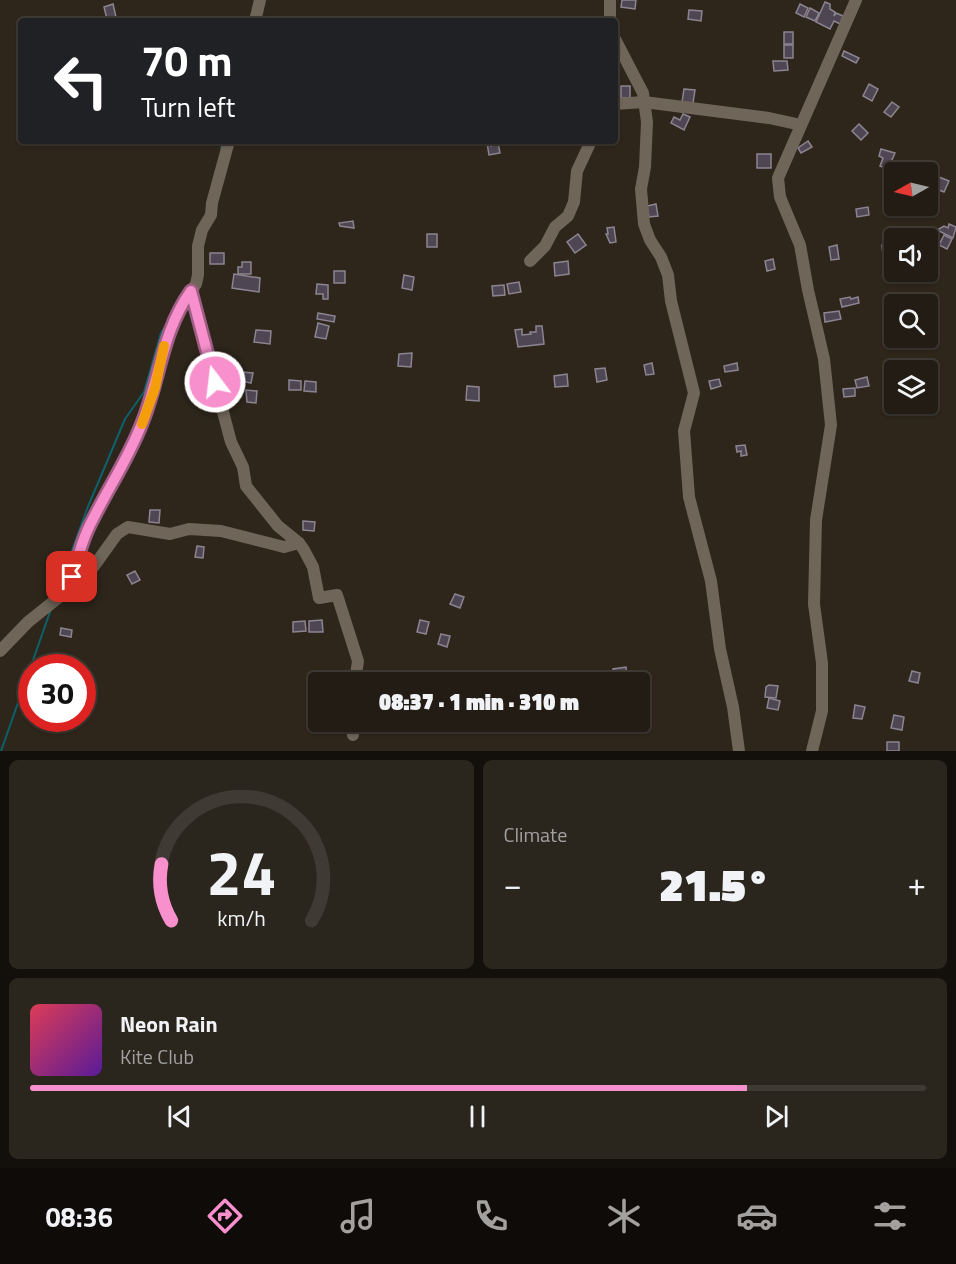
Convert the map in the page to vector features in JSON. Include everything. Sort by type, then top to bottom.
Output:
[{"type":"street","points":[[256,18],[260,0]]},
{"type":"street","points":[[610,0],[610,18]]},
{"type":"street","points":[[812,751],[822,711],[822,663],[814,604],[816,520],[831,425],[824,359],[800,245],[778,189],[778,178],[856,0]]},
{"type":"street","points":[[618,45],[638,84],[648,122],[645,167],[640,189],[644,224],[668,276],[673,311],[694,393],[684,431],[689,497],[711,581],[720,649],[733,707],[739,751]]},
{"type":"street","points":[[618,104],[644,102],[769,118],[801,125]]},
{"type":"street","points":[[63,594],[72,577],[87,531],[142,426],[155,388],[165,342],[175,316],[198,275],[198,246],[202,230],[211,216],[212,202],[228,144]]},
{"type":"street","points":[[530,261],[545,246],[555,227],[568,216],[574,202],[577,171],[590,144]]},
{"type":"street","points":[[191,291],[231,442],[243,466],[246,486],[278,526],[300,543],[313,567],[319,598],[337,595],[358,661],[356,672]]},
{"type":"street","points":[[0,651],[28,622],[63,594],[79,587],[117,534],[128,527],[170,534],[189,529],[222,531],[284,547],[300,543]]},
{"type":"building","points":[[622,0],[636,0],[635,9],[621,7]]},
{"type":"building","points":[[825,2],[830,4],[830,9],[835,12],[834,16],[836,13],[843,16],[840,24],[834,21],[830,29],[816,22]]},
{"type":"building","points":[[113,4],[116,17],[107,18],[104,7]]},
{"type":"building","points":[[800,4],[808,8],[804,17],[796,13]]},
{"type":"building","points":[[810,8],[819,13],[815,21],[806,17]]},
{"type":"building","points":[[689,10],[702,11],[701,21],[688,19]]},
{"type":"building","points":[[784,32],[793,32],[793,44],[784,44]]},
{"type":"building","points":[[784,45],[793,45],[793,58],[784,58]]},
{"type":"building","points":[[844,51],[859,58],[856,63],[842,56]]},
{"type":"building","points":[[773,61],[787,61],[788,70],[774,71]]},
{"type":"building","points":[[869,84],[878,89],[872,101],[863,96]]},
{"type":"building","points":[[621,86],[630,86],[630,98],[621,98]]},
{"type":"building","points":[[684,89],[695,90],[693,103],[682,102]]},
{"type":"building","points":[[892,102],[899,107],[891,117],[884,112]]},
{"type":"building","points":[[683,114],[690,117],[684,130],[671,123],[674,117],[680,120]]},
{"type":"building","points":[[859,124],[868,133],[861,140],[852,131]]},
{"type":"building","points":[[808,141],[812,147],[801,153],[798,148]]},
{"type":"building","points":[[487,144],[491,146],[498,144],[500,153],[489,155]]},
{"type":"building","points":[[881,149],[895,153],[891,162],[884,162],[884,168],[880,166],[883,158],[879,156]]},
{"type":"building","points":[[757,154],[771,154],[771,168],[757,168]]},
{"type":"building","points":[[939,177],[949,181],[944,192],[938,190]]},
{"type":"building","points":[[656,204],[658,216],[649,217],[647,206]]},
{"type":"building","points":[[868,207],[869,215],[857,217],[856,209]]},
{"type":"building","points":[[353,221],[354,228],[340,226],[339,223]]},
{"type":"building","points":[[949,224],[956,227],[953,238],[938,230],[944,226],[948,228]]},
{"type":"building","points":[[614,227],[616,242],[610,243],[606,234],[608,234],[607,228]]},
{"type":"building","points":[[427,234],[437,234],[437,247],[427,247]]},
{"type":"building","points":[[578,234],[586,245],[575,253],[567,242]]},
{"type":"building","points":[[944,235],[952,239],[947,249],[939,245]]},
{"type":"building","points":[[837,245],[839,259],[831,260],[829,247]]},
{"type":"building","points":[[210,253],[224,253],[224,264],[210,264]]},
{"type":"building","points":[[773,259],[775,269],[767,271],[765,261]]},
{"type":"building","points":[[568,261],[569,274],[555,276],[554,263]]},
{"type":"building","points":[[242,262],[251,262],[251,274],[238,274],[238,267],[242,267]]},
{"type":"building","points":[[334,271],[345,271],[345,283],[334,283]]},
{"type":"building","points":[[234,274],[260,278],[259,292],[232,288]]},
{"type":"building","points":[[404,275],[414,277],[412,290],[402,288]]},
{"type":"building","points":[[519,282],[521,292],[509,294],[507,284]]},
{"type":"building","points":[[317,284],[328,285],[328,299],[323,299],[323,294],[316,294]]},
{"type":"building","points":[[504,285],[505,295],[493,296],[492,286]]},
{"type":"building","points":[[850,297],[851,299],[858,297],[859,303],[842,307],[840,299]]},
{"type":"building","points":[[839,311],[841,319],[825,322],[824,313]]},
{"type":"building","points":[[318,313],[335,316],[334,322],[317,319]]},
{"type":"building","points":[[318,323],[329,326],[326,339],[315,337]]},
{"type":"building","points":[[536,326],[542,326],[544,344],[518,347],[515,330],[522,329],[522,335],[531,334],[530,332],[536,332]]},
{"type":"building","points":[[256,330],[271,331],[270,344],[254,342]]},
{"type":"building","points":[[412,353],[411,367],[398,366],[399,354]]},
{"type":"building","points":[[652,363],[654,374],[646,375],[644,365]]},
{"type":"building","points":[[737,363],[738,370],[725,372],[724,366]]},
{"type":"building","points":[[225,368],[237,369],[236,379],[224,378]]},
{"type":"building","points":[[605,368],[607,380],[597,382],[595,369]]},
{"type":"building","points":[[242,372],[253,373],[251,383],[241,381]]},
{"type":"building","points":[[567,374],[568,386],[555,387],[554,376]]},
{"type":"building","points":[[867,377],[869,386],[857,388],[855,380]]},
{"type":"building","points":[[719,379],[721,386],[711,389],[709,381]]},
{"type":"building","points":[[289,380],[301,381],[301,390],[289,390]]},
{"type":"building","points":[[305,381],[316,382],[316,392],[304,391]]},
{"type":"building","points":[[467,386],[479,387],[479,401],[466,400]]},
{"type":"building","points":[[855,388],[855,396],[844,397],[843,389]]},
{"type":"building","points":[[246,390],[257,391],[256,403],[247,402]]},
{"type":"building","points":[[745,445],[747,455],[741,456],[741,451],[737,452],[736,446]]},
{"type":"building","points":[[150,510],[160,510],[159,523],[149,522]]},
{"type":"building","points":[[303,521],[315,522],[314,531],[303,530]]},
{"type":"building","points":[[197,546],[204,547],[203,558],[195,557]]},
{"type":"building","points":[[135,571],[140,580],[132,584],[127,575]]},
{"type":"building","points":[[455,594],[464,597],[460,608],[450,604]]},
{"type":"building","points":[[322,620],[323,632],[309,632],[309,621]]},
{"type":"building","points":[[420,620],[429,622],[426,634],[417,632]]},
{"type":"building","points":[[305,621],[306,631],[293,632],[293,622]]},
{"type":"building","points":[[61,628],[72,630],[71,637],[60,635]]},
{"type":"building","points":[[441,634],[450,636],[447,647],[438,644]]},
{"type":"building","points":[[626,667],[626,672],[613,672],[613,669]]},
{"type":"building","points":[[912,671],[920,673],[918,683],[909,681]]},
{"type":"building","points":[[778,686],[776,698],[765,697],[766,687]]},
{"type":"building","points":[[769,698],[780,701],[778,710],[767,708]]},
{"type":"building","points":[[855,705],[865,707],[862,719],[853,718]]},
{"type":"building","points":[[894,715],[904,717],[902,730],[891,728]]},
{"type":"building","points":[[887,742],[899,742],[899,751],[887,751]]},
{"type":"waterway","points":[[221,148],[222,144]]},
{"type":"waterway","points":[[57,592],[87,509],[125,419],[144,392],[161,333],[165,327]]},
{"type":"waterway","points":[[1,751],[50,612]]},
{"type":"slow traffic","points":[[142,424],[155,388],[164,346]]},
{"type":"route","points":[[72,577],[87,531],[142,426],[155,388],[165,342],[175,316],[191,291],[215,382]]}]
